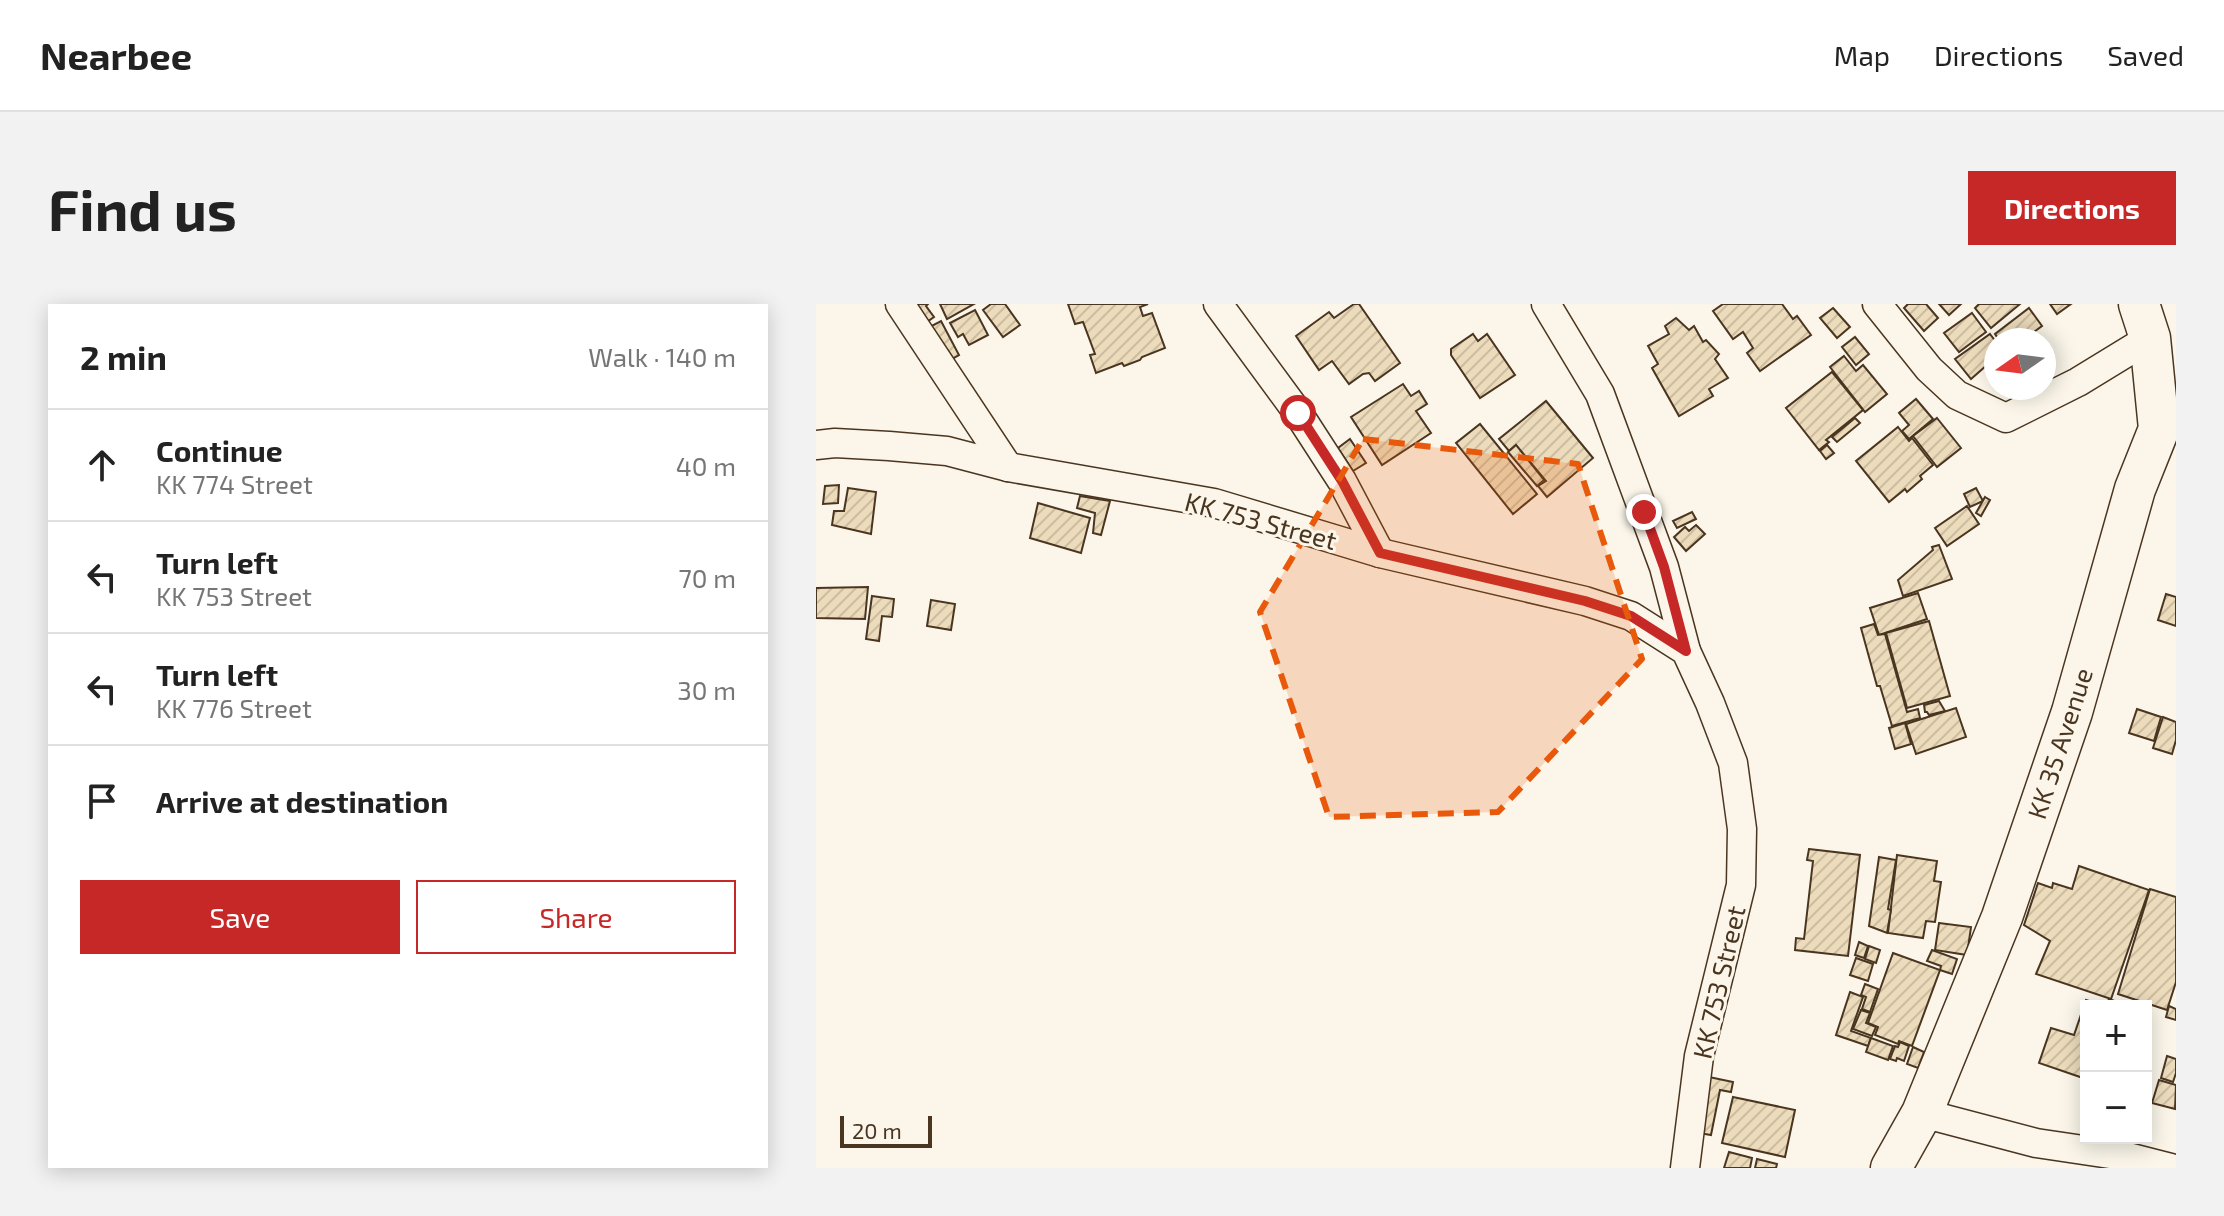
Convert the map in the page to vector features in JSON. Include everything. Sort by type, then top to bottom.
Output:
[{"type":"main road","name":"KK 35 Avenue","points":[[1891,1168],[1922,1113],[2002,917],[2072,712],[2135,489],[2168,426],[2144,321]]},
{"type":"street","points":[[900,304],[1008,467]]},
{"type":"street","points":[[1218,304],[1298,413],[1335,470],[1380,553]]},
{"type":"street","points":[[1546,304],[1600,394],[1664,567],[1686,651]]},
{"type":"street","points":[[1877,304],[1929,369],[1957,395],[2006,418],[2078,382],[2144,321]]},
{"type":"street","name":"KK 753 Street","points":[[816,445],[835,443],[947,451],[1008,467],[1214,503],[1380,553],[1585,601],[1631,616],[1686,651],[1733,763],[1742,829],[1741,885],[1699,1056],[1685,1168]]},
{"type":"street","points":[[1922,1113],[2036,1143],[2124,1156],[2171,1168]]},
{"type":"highlighted area","points":[[1363,439],[1578,464],[1642,659],[1498,812],[1329,817],[1260,612]]},
{"type":"building","points":[[906,304],[928,304],[926,306],[934,317],[921,326]]},
{"type":"building","points":[[940,304],[974,304],[947,319]]},
{"type":"building","points":[[991,304],[1005,304],[1020,325],[1003,337],[983,310]]},
{"type":"building","points":[[1068,304],[1148,304],[1140,307],[1143,316],[1152,313],[1165,348],[1124,366],[1122,363],[1096,373],[1090,355],[1095,354],[1083,322],[1075,324]]},
{"type":"building","points":[[1354,304],[1359,304],[1400,363],[1375,381],[1369,373],[1349,384],[1332,361],[1319,370],[1296,336],[1329,312],[1334,318]]},
{"type":"building","points":[[1723,304],[1782,304],[1793,319],[1797,316],[1811,335],[1760,371],[1747,353],[1753,348],[1743,332],[1733,339],[1713,311]]},
{"type":"building","points":[[1908,304],[1926,304],[1938,318],[1924,331],[1904,308]]},
{"type":"building","points":[[1939,304],[1961,304],[1949,315]]},
{"type":"building","points":[[1979,304],[2020,304],[1991,328],[1975,308]]},
{"type":"building","points":[[2050,304],[2071,304],[2057,314]]},
{"type":"building","points":[[1833,308],[1850,327],[1837,338],[1820,318]]},
{"type":"building","points":[[2029,308],[2042,326],[2039,328],[2003,328]]},
{"type":"building","points":[[975,310],[988,335],[969,345],[963,334],[958,337],[950,323]]},
{"type":"building","points":[[1972,313],[1984,329],[1984,333],[1959,352],[1944,333]]},
{"type":"building","points":[[1676,318],[1689,330],[1694,326],[1703,342],[1706,340],[1719,354],[1715,359],[1728,378],[1709,389],[1713,396],[1679,416],[1652,368],[1658,364],[1648,346],[1669,334],[1665,326]]},
{"type":"building","points":[[941,321],[959,355],[943,364],[924,330]]},
{"type":"building","points":[[1473,334],[1478,341],[1487,334],[1515,375],[1480,398],[1451,355],[1451,349]]},
{"type":"building","points":[[1855,337],[1869,354],[1856,365],[1842,347]]},
{"type":"building","points":[[1984,338],[1984,368],[1971,379],[1955,359]]},
{"type":"building","points":[[1844,356],[1856,371],[1863,365],[1887,394],[1865,412],[1830,367]]},
{"type":"building","points":[[1832,372],[1863,410],[1826,440],[1829,442],[1819,450],[1786,408]]},
{"type":"building","points":[[1403,384],[1411,396],[1419,391],[1427,404],[1416,411],[1431,433],[1382,465],[1351,417]]},
{"type":"building","points":[[1916,399],[1933,419],[1909,439],[1902,431],[1909,425],[1899,413]]},
{"type":"building","points":[[1546,401],[1593,458],[1547,497],[1538,486],[1546,481],[1516,445],[1509,451],[1499,439]]},
{"type":"building","points":[[1855,418],[1860,423],[1837,442],[1832,437]]},
{"type":"building","points":[[1937,418],[1961,448],[1937,467],[1913,436]]},
{"type":"building","points":[[1480,424],[1537,494],[1513,514],[1456,443]]},
{"type":"building","points":[[1898,427],[1909,441],[1912,438],[1933,465],[1907,492],[1905,489],[1889,502],[1856,461]]},
{"type":"building","points":[[1350,439],[1366,463],[1353,471],[1338,448]]},
{"type":"building","points":[[1516,445],[1544,480],[1537,486],[1508,452]]},
{"type":"building","points":[[1827,445],[1834,453],[1826,459],[1820,451]]},
{"type":"building","points":[[839,485],[838,503],[823,504],[825,486]]},
{"type":"building","points":[[848,488],[876,492],[871,534],[832,525],[834,511],[844,511]]},
{"type":"building","points":[[1976,488],[1983,501],[1970,507],[1964,494]]},
{"type":"building","points":[[1080,496],[1110,501],[1101,535],[1093,533],[1095,513],[1077,508]]},
{"type":"building","points":[[1985,497],[1990,500],[1981,516],[1976,513]]},
{"type":"building","points":[[1038,503],[1090,518],[1081,553],[1030,538]]},
{"type":"building","points":[[1967,506],[1979,524],[1947,546],[1935,528]]},
{"type":"building","points":[[1692,512],[1696,519],[1677,528],[1673,521]]},
{"type":"building","points":[[1696,525],[1705,534],[1686,551],[1674,537],[1685,527],[1689,531]]},
{"type":"building","points":[[1939,545],[1952,579],[1903,596],[1898,580],[1933,550],[1932,547]]},
{"type":"building","points":[[868,587],[865,619],[816,618],[816,588]]},
{"type":"building","points":[[1918,593],[1927,619],[1879,635],[1870,608]]},
{"type":"building","points":[[2166,594],[2176,597],[2176,626],[2158,620]]},
{"type":"building","points":[[872,596],[894,599],[892,617],[882,616],[879,641],[866,639]]},
{"type":"building","points":[[931,600],[955,604],[951,630],[927,626]]},
{"type":"building","points":[[1929,621],[1950,696],[1907,708],[1886,633]]},
{"type":"building","points":[[1874,624],[1878,635],[1885,634],[1907,712],[1918,709],[1920,718],[1892,726],[1861,628]]},
{"type":"building","points":[[1939,701],[1945,711],[1929,715],[1925,712],[1924,705]]},
{"type":"building","points":[[1956,708],[1966,737],[1916,754],[1906,724]]},
{"type":"building","points":[[2137,709],[2161,717],[2154,741],[2129,733]]},
{"type":"building","points":[[2163,717],[2176,722],[2172,754],[2153,748]]},
{"type":"building","points":[[1905,723],[1911,744],[1895,749],[1889,728]]},
{"type":"building","points":[[1809,849],[1860,855],[1848,956],[1795,950],[1796,938],[1804,939],[1813,861],[1807,860]]},
{"type":"building","points":[[1897,855],[1937,861],[1934,881],[1941,882],[1935,922],[1926,921],[1923,938],[1888,933]]},
{"type":"building","points":[[1879,857],[1896,860],[1887,933],[1869,926]]},
{"type":"building","points":[[2079,866],[2149,890],[2111,999],[2036,974],[2050,941],[2024,925],[2038,883],[2052,888],[2053,883],[2072,889]]},
{"type":"building","points":[[2150,889],[2176,897],[2176,982],[2167,1010],[2152,1005],[2152,1000],[2136,1000],[2118,994]]},
{"type":"building","points":[[1939,923],[1971,927],[1967,955],[1935,950]]},
{"type":"building","points":[[1859,942],[1868,946],[1864,958],[1855,955]]},
{"type":"building","points":[[1869,946],[1880,950],[1876,963],[1865,959]]},
{"type":"building","points":[[1932,950],[1957,959],[1952,974],[1927,961]]},
{"type":"building","points":[[1893,953],[1940,970],[1912,1046],[1875,1035],[1878,1027],[1868,1023]]},
{"type":"building","points":[[1856,958],[1873,964],[1868,981],[1850,975]]},
{"type":"building","points":[[1865,984],[1878,989],[1870,1012],[1862,1009],[1866,997],[1861,995]]},
{"type":"building","points":[[1850,992],[1863,997],[1851,1031],[1871,1038],[1868,1046],[1836,1035]]},
{"type":"building","points":[[2169,1006],[2176,1009],[2176,1020],[2166,1017]]},
{"type":"building","points":[[1861,1010],[1870,1013],[1866,1023],[1876,1027],[1872,1036],[1853,1029]]},
{"type":"building","points":[[2080,1018],[2080,1077],[2039,1063],[2051,1028],[2074,1035]]},
{"type":"building","points":[[1871,1038],[1893,1046],[1888,1060],[1866,1052]]},
{"type":"building","points":[[1900,1042],[1909,1046],[1904,1061],[1890,1059],[1895,1046],[1898,1047]]},
{"type":"building","points":[[1913,1047],[1924,1052],[1918,1068],[1907,1064]]},
{"type":"building","points":[[2167,1056],[2176,1059],[2173,1082],[2161,1078]]},
{"type":"building","points":[[1709,1077],[1733,1082],[1731,1092],[1720,1090],[1711,1135],[1699,1133]]},
{"type":"building","points":[[2159,1080],[2176,1085],[2175,1109],[2152,1103]]},
{"type":"building","points":[[1733,1097],[1795,1110],[1785,1157],[1722,1143]]},
{"type":"building","points":[[1729,1152],[1752,1158],[1750,1168],[1724,1168]]},
{"type":"building","points":[[1757,1159],[1777,1164],[1776,1168],[1755,1168]]},
{"type":"route","points":[[1298,413],[1342,481],[1380,553],[1585,601],[1631,616],[1686,651],[1664,567],[1644,512]]}]
